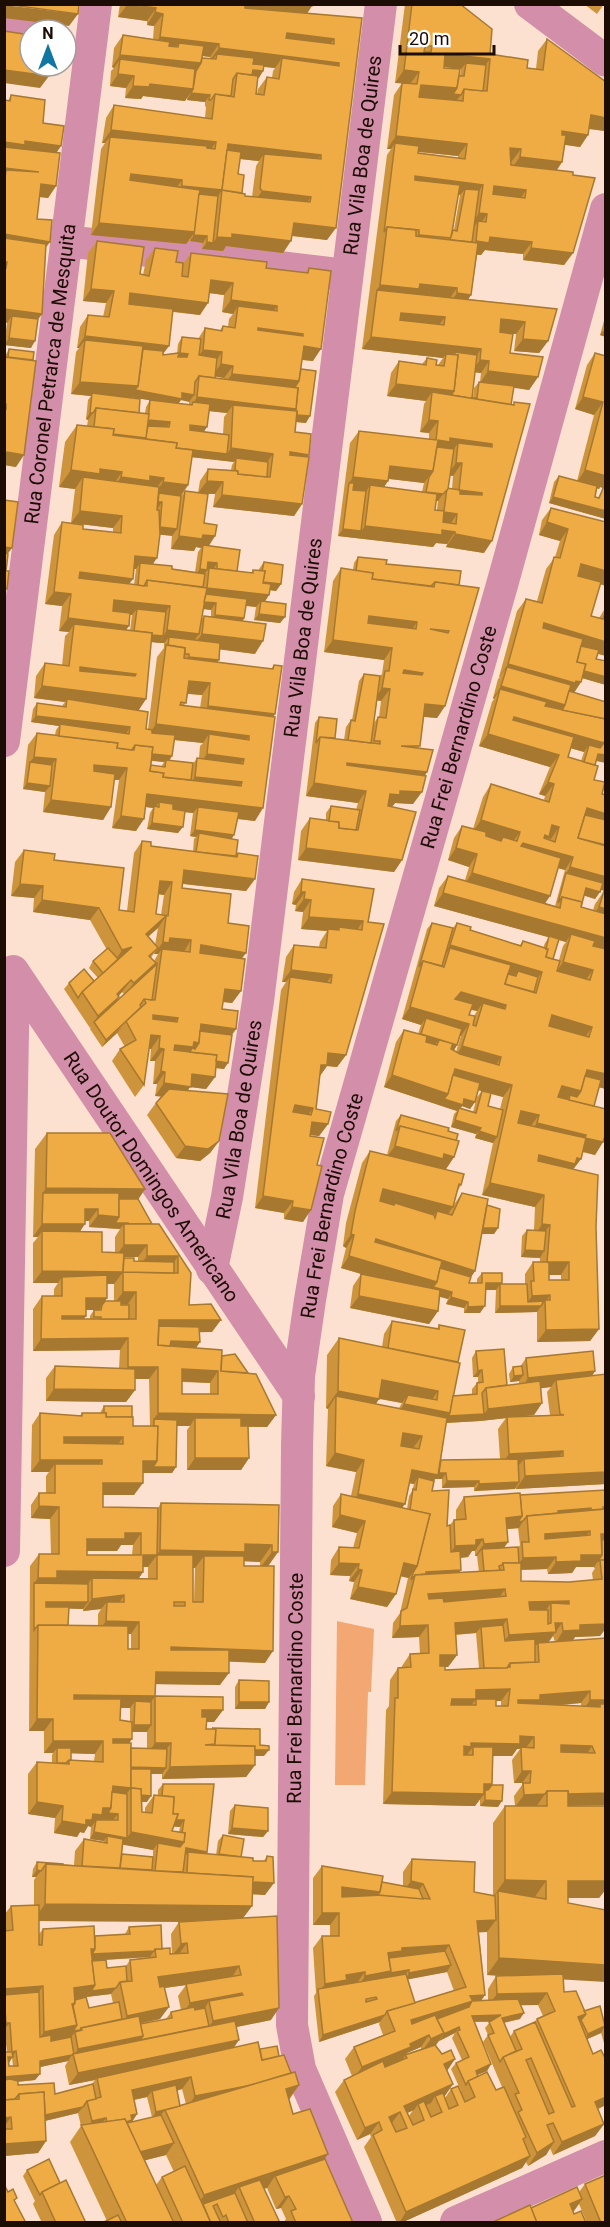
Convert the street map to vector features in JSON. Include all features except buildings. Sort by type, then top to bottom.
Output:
[{"type":"street","name":"Rua Coronel Petrarca de Mesquita","points":[[4,741],[67,241],[79,37],[96,4]]},
{"type":"street","name":"Rua Vila Boa de Quires","points":[[212,1269],[229,1186],[258,1001],[381,4]]},
{"type":"street","points":[[530,4],[606,62]]},
{"type":"street","name":"Rua Frei Bernardino Coste","points":[[366,2223],[300,2069],[292,2025],[298,1396],[310,1300],[328,1194],[502,585],[606,209]]},
{"type":"street","points":[[67,241],[346,275]]},
{"type":"street","points":[[4,1551],[9,965]]},
{"type":"street","name":"Rua Doutor Domingos Americano","points":[[9,965],[298,1396]]},
{"type":"street","points":[[456,2223],[606,2156]]},
{"type":"shaded area","points":[[337,1621],[374,1629],[371,1692],[368,1692],[365,1785],[335,1785]]}]
